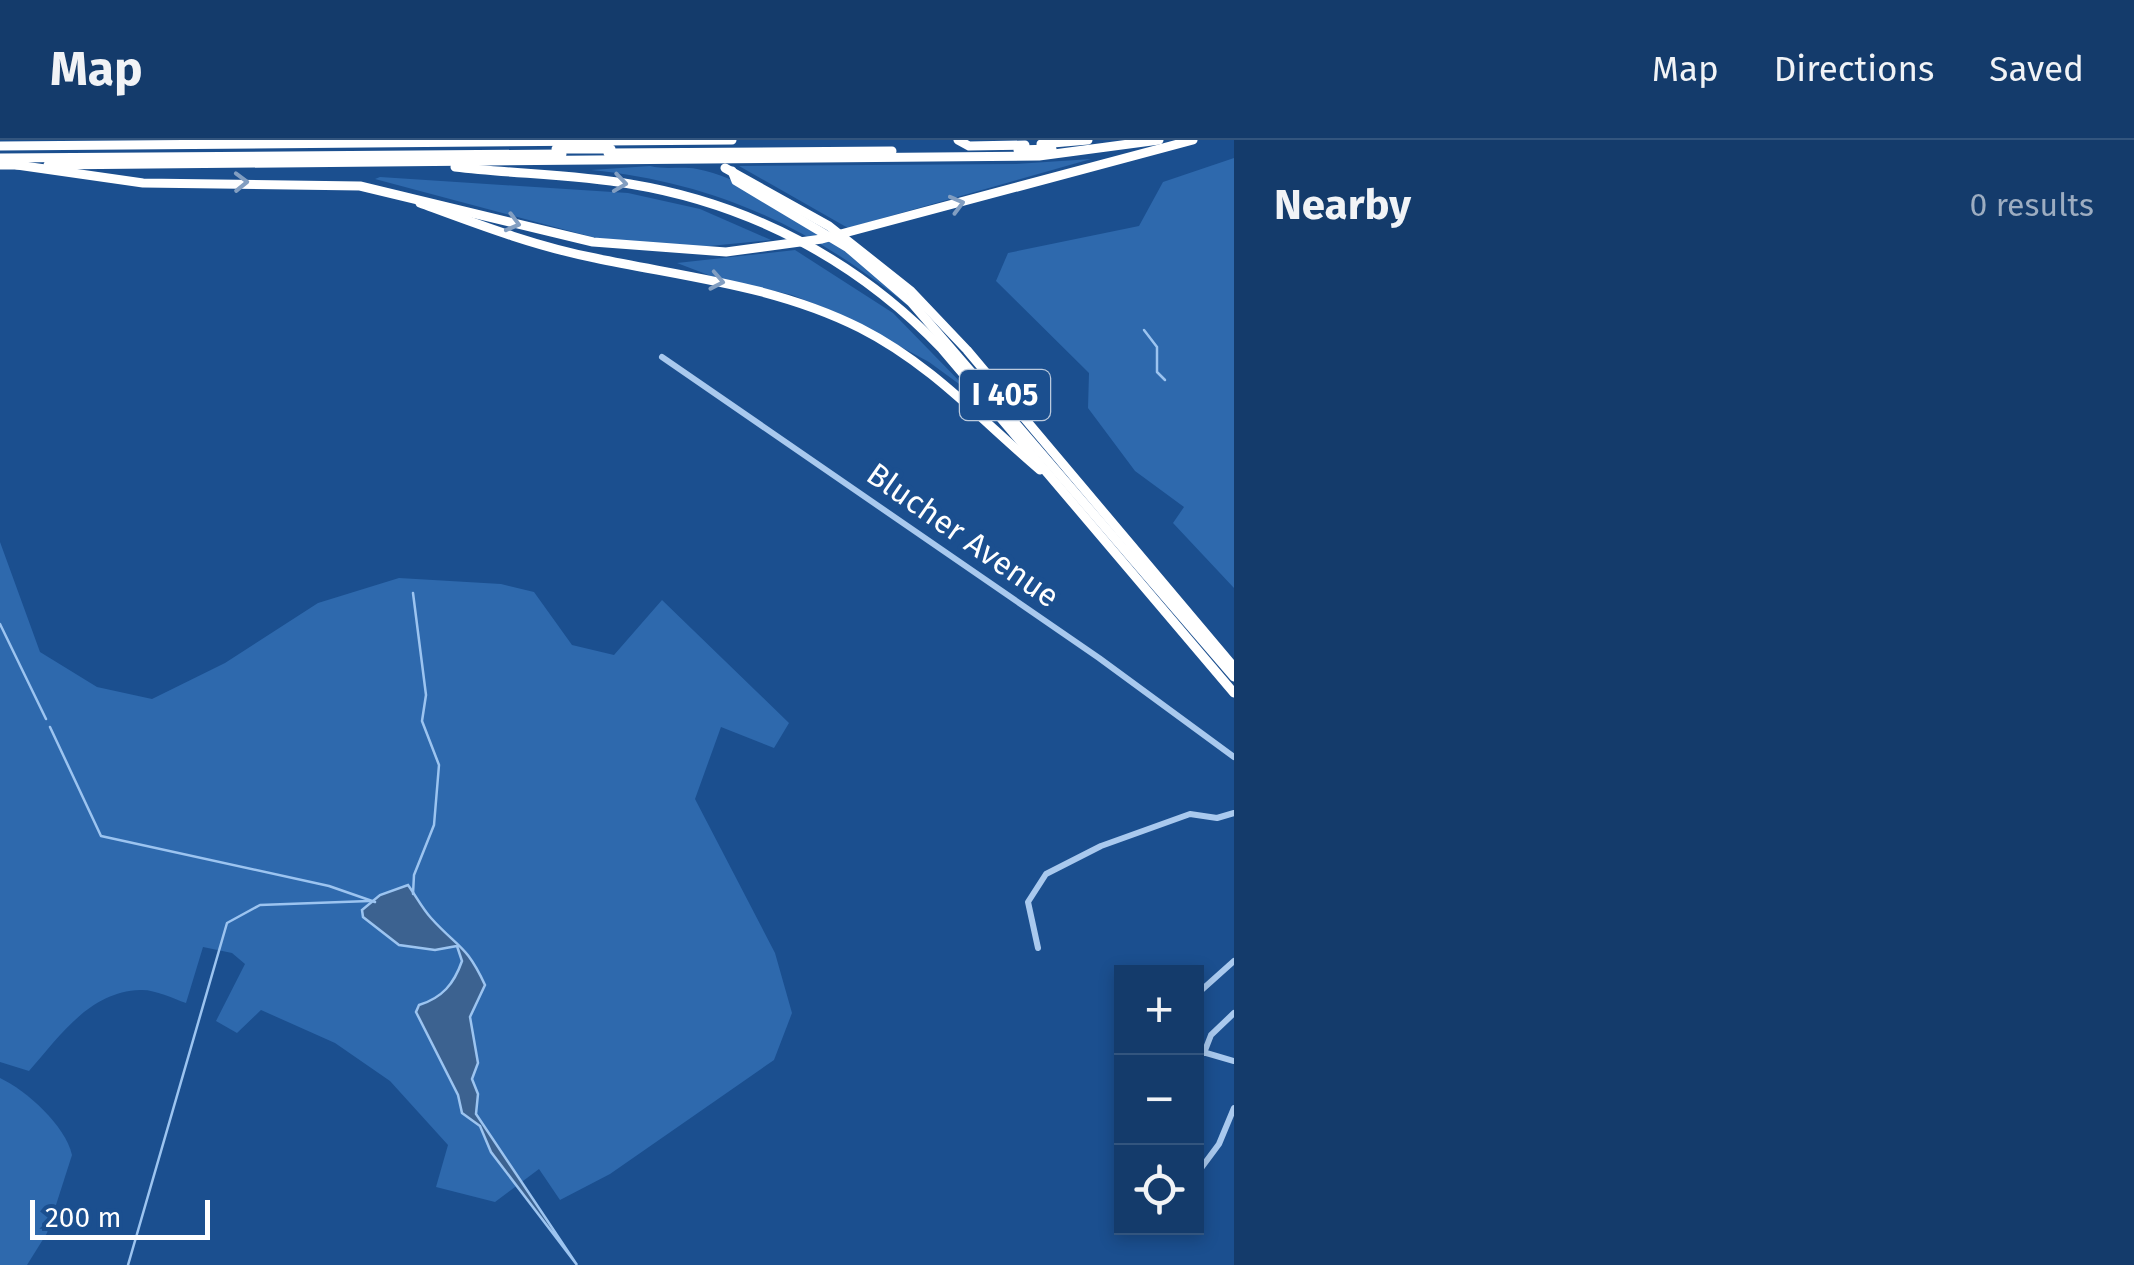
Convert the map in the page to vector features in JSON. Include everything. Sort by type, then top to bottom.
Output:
[{"type":"highway","points":[[0,144],[13,140]]},
{"type":"highway","points":[[0,144],[732,140]]},
{"type":"highway","points":[[958,140],[969,146],[1088,140]]},
{"type":"highway","points":[[0,159],[1004,150],[1129,140]]},
{"type":"highway","points":[[16,165],[1039,156],[1159,140]]},
{"type":"highway","points":[[0,159],[16,165],[143,183],[313,182],[385,190],[593,242],[669,251],[768,248],[863,229],[1193,140]]},
{"type":"highway","points":[[0,159],[614,149],[626,141]]},
{"type":"highway","points":[[423,162],[656,188],[729,209],[791,235],[866,282],[910,317],[1234,692]]},
{"type":"highway","name":"I 405","points":[[1234,667],[920,300],[829,226],[728,170],[736,181],[848,248],[912,302],[1234,677]]},
{"type":"highway","points":[[385,190],[550,248],[754,289],[834,316],[902,352],[943,381],[1064,491]]},
{"type":"street","name":"Blucher Avenue","points":[[662,357],[1099,658],[1234,757]]},
{"type":"street","points":[[1038,948],[1028,902],[1046,874],[1102,846],[1190,814],[1217,818],[1234,812]]},
{"type":"street","points":[[1204,988],[1234,961]]},
{"type":"street","points":[[1204,1045],[1234,1013]]},
{"type":"street","points":[[1204,1052],[1234,1061]]},
{"type":"street","points":[[1204,1164],[1219,1144],[1234,1108]]},
{"type":"shaded area","points":[[1234,158],[1234,588],[1173,523],[1184,507],[1135,471],[1088,408],[1089,373],[996,281],[1008,253],[1139,226],[1163,182]]},
{"type":"shaded area","points":[[1091,159],[848,228],[739,166],[1015,164]]},
{"type":"shaded area","points":[[650,166],[697,169],[758,193],[823,234],[934,328],[857,268],[777,221],[689,188],[591,170]]},
{"type":"shaded area","points":[[375,179],[628,193],[700,209],[771,240],[699,247],[596,238]]},
{"type":"shaded area","points":[[795,250],[893,313],[970,392],[929,362],[838,313],[792,295],[711,276],[677,263]]},
{"type":"shaded area","points":[[0,542],[40,652],[97,687],[152,699],[225,663],[318,603],[399,578],[501,584],[534,592],[572,645],[614,655],[662,600],[789,723],[774,748],[721,727],[695,799],[775,953],[792,1013],[774,1060],[610,1174],[560,1200],[539,1169],[495,1202],[436,1187],[448,1145],[390,1081],[335,1043],[261,1010],[237,1033],[216,1021],[245,964],[232,953],[203,947],[186,1003],[151,991],[122,993],[105,999],[77,1018],[29,1071],[0,1062]]},
{"type":"shaded area","points":[[408,885],[431,918],[467,954],[485,985],[470,1017],[478,1063],[472,1079],[478,1094],[476,1114],[577,1265],[491,1152],[480,1126],[462,1113],[458,1095],[416,1012],[419,1005],[441,994],[455,977],[462,961],[457,946],[435,950],[399,945],[363,917],[362,910],[380,895]]},
{"type":"shaded area","points":[[0,1078],[44,1110],[62,1132],[72,1155],[47,1233],[27,1265],[0,1265]]},
{"type":"waterway","points":[[1144,330],[1157,347],[1157,372],[1165,380]]},
{"type":"waterway","points":[[413,593],[426,695],[422,721],[439,765],[434,825],[414,875],[413,894]]},
{"type":"waterway","points":[[0,624],[46,719]]},
{"type":"waterway","points":[[50,727],[101,836],[329,886],[375,902]]},
{"type":"waterway","points":[[128,1265],[227,923],[260,905],[369,901]]}]
